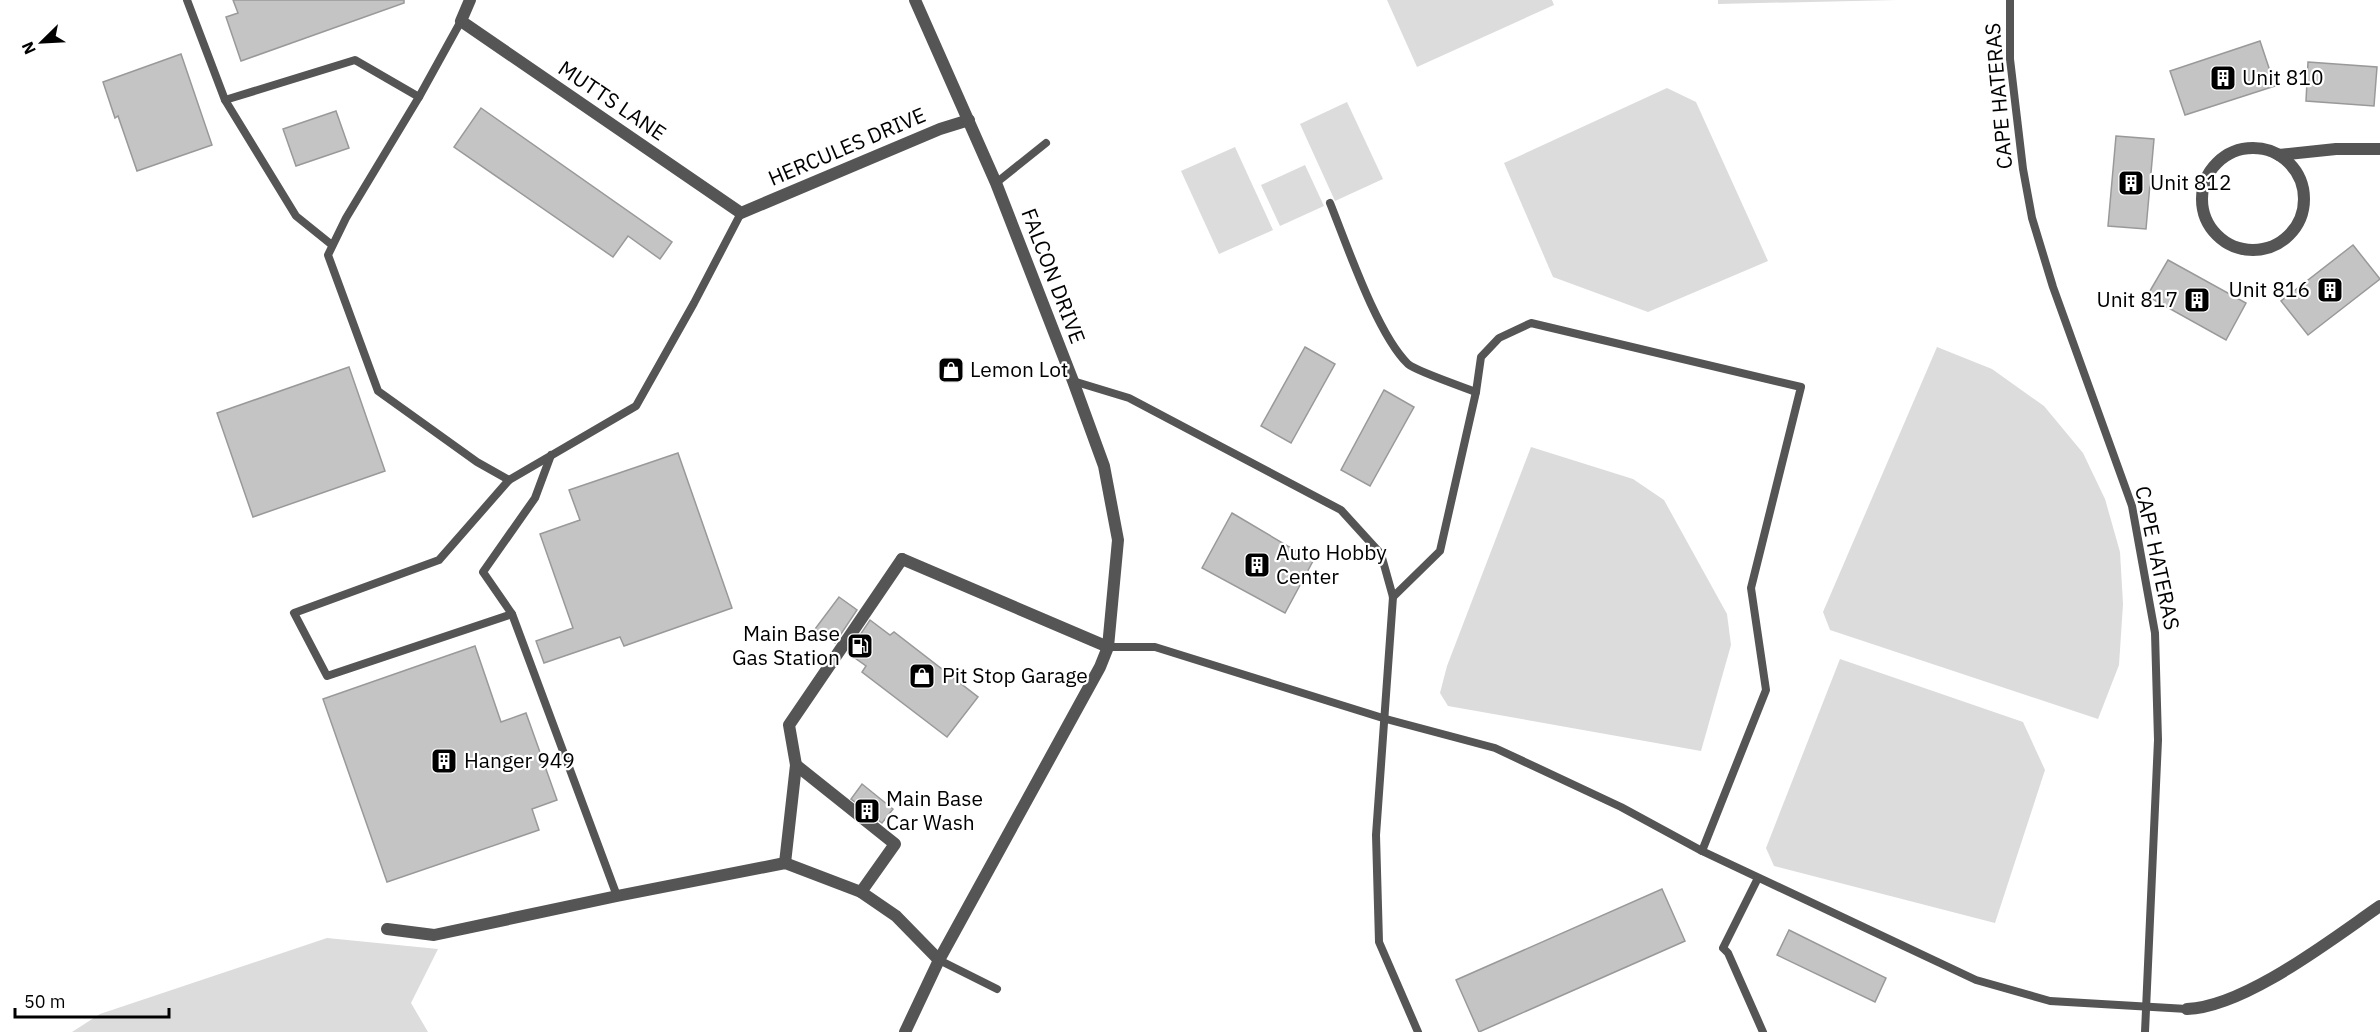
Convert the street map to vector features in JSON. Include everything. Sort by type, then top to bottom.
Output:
[{"type":"street","points":[[461,21],[470,0]]},
{"type":"street","name":"FALCON DRIVE","points":[[905,1032],[939,960],[1100,667],[1108,647],[1118,540],[1104,466],[1073,381],[996,183],[915,0]]},
{"type":"street","name":"MUTTS LANE","points":[[461,21],[741,213]]},
{"type":"street","name":"HERCULES DRIVE","points":[[741,213],[940,129],[969,120]]},
{"type":"street","points":[[2279,155],[2292,167],[2300,181],[2304,197],[2302,214],[2295,228],[2283,240],[2269,248],[2252,250],[2236,247],[2222,240],[2210,227],[2203,211],[2202,194],[2206,177],[2216,163],[2230,153],[2246,148],[2263,149],[2279,155],[2336,149],[2380,149]]},
{"type":"street","points":[[784,863],[796,765],[789,725],[902,559],[1108,647]]},
{"type":"street","points":[[796,765],[895,844],[861,892]]},
{"type":"street","points":[[387,929],[434,935],[784,863],[861,892],[896,916],[939,960]]},
{"type":"street","points":[[2187,1009],[2204,1008],[2288,969],[2380,906]]},
{"type":"lane","points":[[187,0],[225,100],[296,216],[332,245]]},
{"type":"lane","name":"CAPE HATERAS","points":[[2010,0],[2010,59],[2032,218],[2053,287],[2132,506],[2155,633],[2158,740],[2144,1007],[2145,1032]]},
{"type":"lane","points":[[461,21],[419,97],[346,218],[328,255],[378,391],[477,462],[509,480]]},
{"type":"lane","points":[[225,100],[355,60],[419,97]]},
{"type":"lane","points":[[996,183],[1046,143]]},
{"type":"lane","points":[[1330,202],[1391,343],[1410,365],[1476,392]]},
{"type":"lane","points":[[512,614],[327,676],[294,613],[439,560],[509,480],[636,406],[741,213]]},
{"type":"lane","points":[[1393,597],[1440,551],[1476,392],[1481,357],[1499,338],[1531,323],[1801,387],[1751,588],[1766,690],[1702,852]]},
{"type":"lane","points":[[1073,381],[1129,398],[1341,510],[1382,554],[1393,597],[1376,835],[1379,942],[1418,1032]]},
{"type":"lane","points":[[551,455],[535,498],[483,572],[512,614],[616,896]]},
{"type":"lane","points":[[1108,647],[1155,647],[1386,719],[1495,748],[1621,807],[1702,852],[1976,980],[2050,1001],[2187,1009]]},
{"type":"lane","points":[[1758,878],[1723,948],[1728,953],[1764,1032]]},
{"type":"lane","points":[[939,960],[997,989]]},
{"type":"shaded area","points":[[1387,0],[1552,0],[1554,5],[1417,67]]},
{"type":"shaded area","points":[[1718,0],[1897,0],[1718,4]]},
{"type":"shaded area","points":[[1667,88],[1696,102],[1768,261],[1648,312],[1553,277],[1504,163]]},
{"type":"shaded area","points":[[1347,102],[1383,179],[1335,201],[1300,124]]},
{"type":"shaded area","points":[[1235,147],[1273,230],[1219,254],[1181,171]]},
{"type":"shaded area","points":[[1305,165],[1324,206],[1280,226],[1261,185]]},
{"type":"shaded area","points":[[1937,347],[1992,369],[2044,406],[2083,453],[2105,499],[2120,552],[2123,604],[2119,665],[2098,719],[1830,630],[1823,612]]},
{"type":"shaded area","points":[[1531,447],[1633,479],[1664,500],[1727,614],[1731,645],[1701,751],[1448,706],[1440,693],[1447,666]]},
{"type":"shaded area","points":[[1840,659],[2023,722],[2045,770],[1995,923],[1774,866],[1766,848]]},
{"type":"shaded area","points":[[327,938],[438,949],[411,1003],[428,1032],[72,1032],[100,1014]]},
{"type":"building","points":[[233,0],[404,0],[404,3],[241,61],[226,17],[238,13]]},
{"type":"building","name":"Unit 810","points":[[2260,41],[2275,86],[2185,115],[2170,71]]},
{"type":"building","points":[[181,54],[212,145],[137,171],[118,116],[115,118],[103,82]]},
{"type":"building","points":[[2308,62],[2377,67],[2374,106],[2306,101]]},
{"type":"building","points":[[481,108],[672,242],[660,259],[628,236],[613,257],[454,147]]},
{"type":"building","points":[[336,111],[349,148],[296,166],[283,129]]},
{"type":"building","name":"Unit 812","points":[[2116,136],[2154,139],[2146,229],[2108,226]]},
{"type":"building","name":"Unit 816","points":[[2353,245],[2380,279],[2308,335],[2281,301]]},
{"type":"building","name":"Unit 817","points":[[2168,260],[2246,303],[2226,340],[2147,296]]},
{"type":"building","points":[[1305,347],[1335,364],[1291,443],[1261,426]]},
{"type":"building","points":[[349,367],[385,471],[253,517],[217,413]]},
{"type":"building","points":[[1384,390],[1414,407],[1370,486],[1341,470]]},
{"type":"building","points":[[678,453],[732,608],[624,646],[620,637],[544,663],[536,641],[573,628],[540,534],[580,520],[569,490]]},
{"type":"building","name":"Auto Hobby Center","points":[[1232,513],[1313,561],[1285,613],[1202,568]]},
{"type":"building","points":[[839,597],[857,610],[835,643],[815,629]]},
{"type":"building","points":[[870,620],[890,635],[894,632],[978,697],[947,737],[862,672],[866,666],[848,653]]},
{"type":"building","name":"Hanger 949","points":[[475,646],[501,722],[526,713],[557,800],[532,809],[539,830],[387,882],[323,699]]},
{"type":"building","points":[[862,784],[893,809],[882,823],[851,799]]},
{"type":"building","points":[[1662,889],[1685,941],[1479,1032],[1456,980]]},
{"type":"building","points":[[1789,930],[1886,978],[1875,1002],[1777,955]]},
{"type":"place","name":"Unit 810","points":[[2223,78]]},
{"type":"place","name":"Unit 812","points":[[2131,183]]},
{"type":"place","name":"Unit 816","points":[[2330,290]]},
{"type":"place","name":"Unit 817","points":[[2197,300]]},
{"type":"place","name":"Lemon Lot","points":[[951,370]]},
{"type":"place","name":"Auto Hobby Center","points":[[1257,565]]},
{"type":"place","name":"Main Base Gas Station","points":[[860,646]]},
{"type":"place","name":"Pit Stop Garage","points":[[922,676]]},
{"type":"place","name":"Hanger 949","points":[[444,761]]},
{"type":"place","name":"Main Base Car Wash","points":[[867,811]]}]
